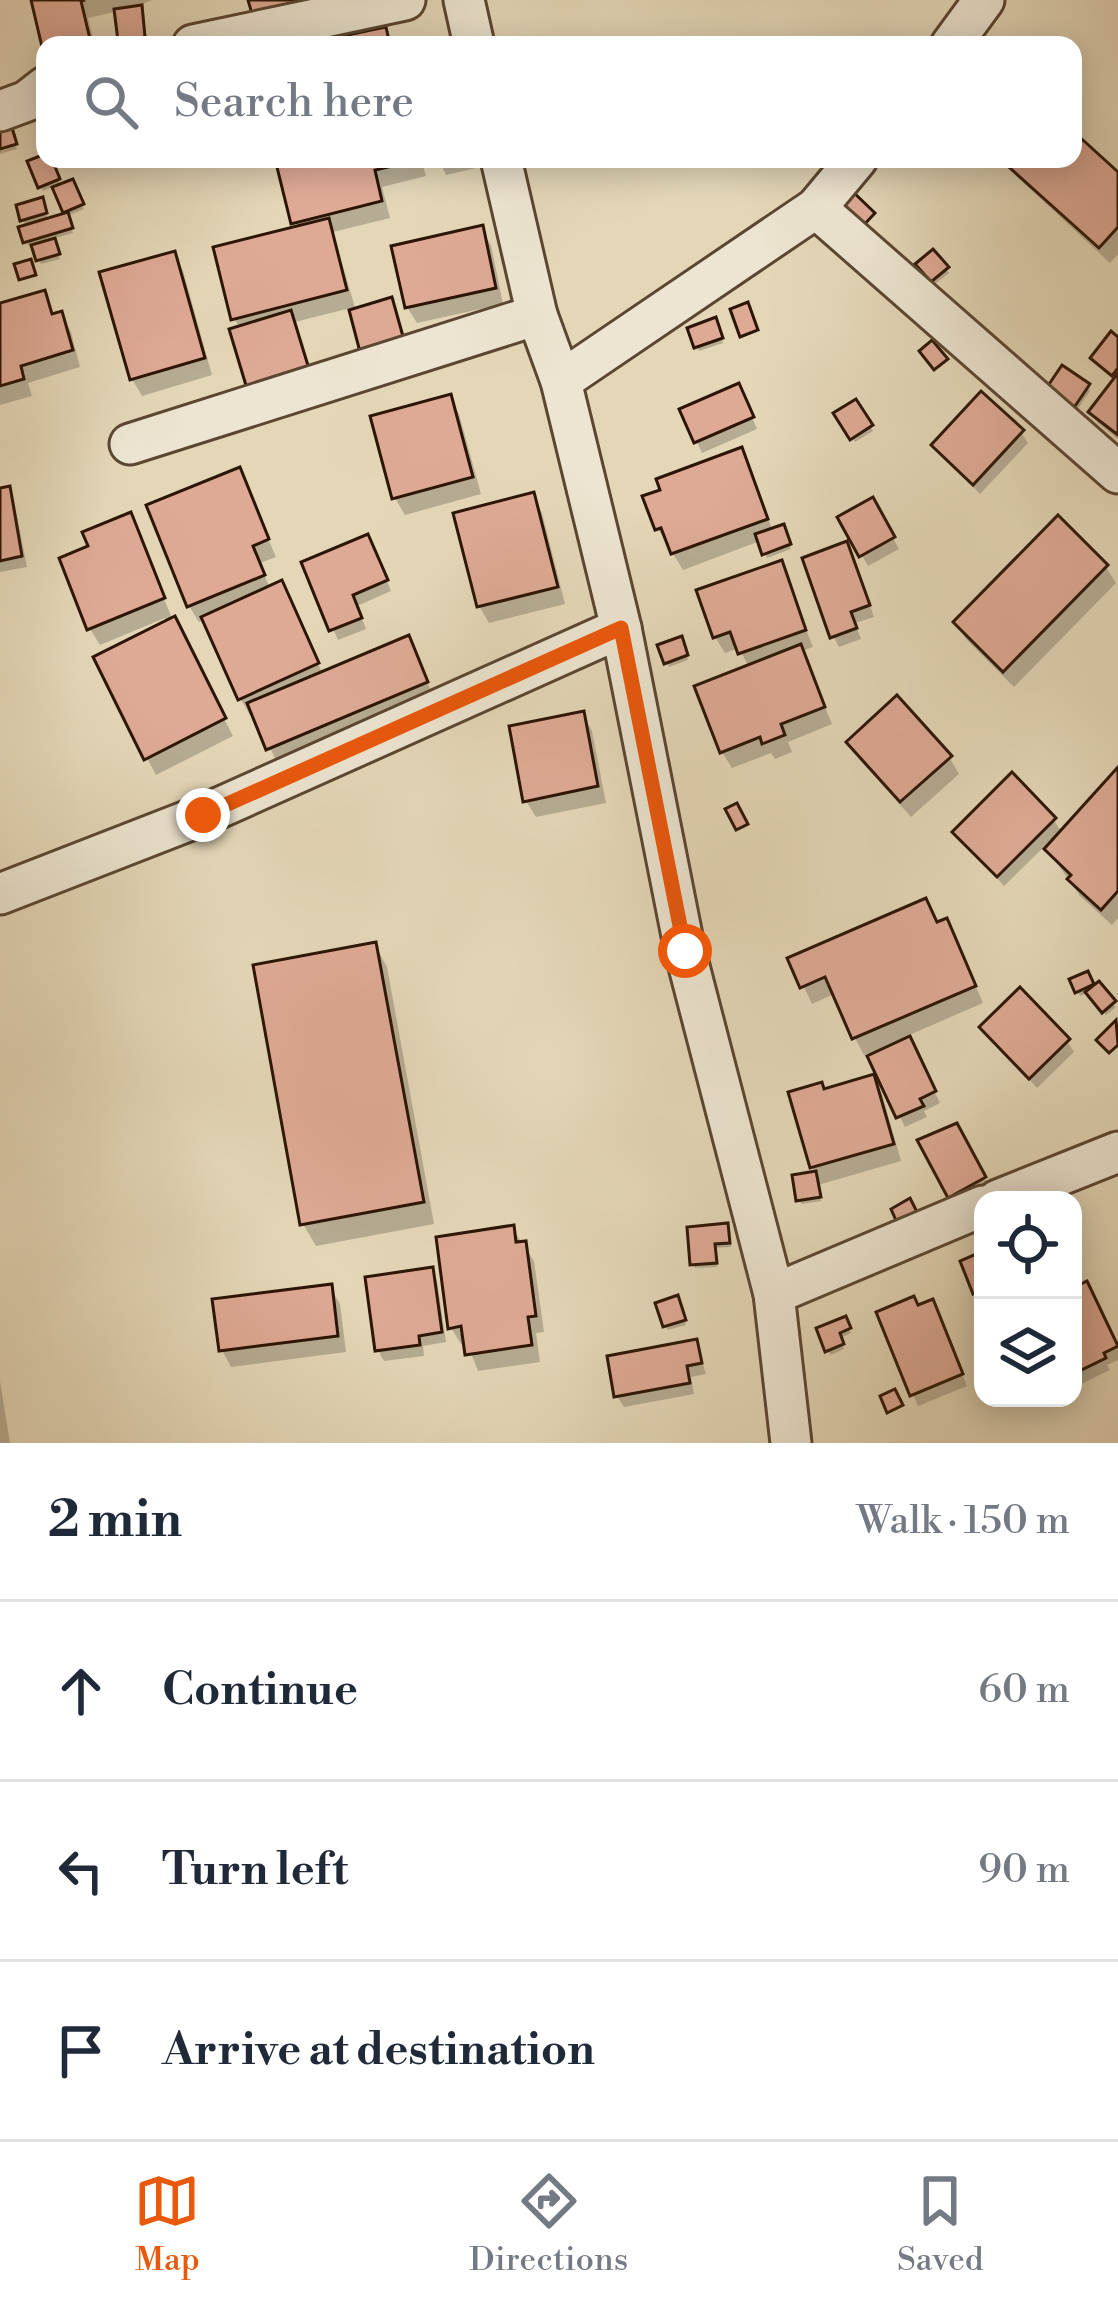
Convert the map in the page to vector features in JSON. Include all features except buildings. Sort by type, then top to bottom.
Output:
[{"type":"street","points":[[236,36],[406,0]]},
{"type":"street","points":[[464,0],[472,36]]},
{"type":"street","points":[[958,36],[984,0]]},
{"type":"street","points":[[0,111],[36,94]]},
{"type":"street","points":[[503,168],[537,315],[561,381],[621,628],[685,951],[774,1294],[790,1443]]},
{"type":"street","points":[[561,381],[815,208],[848,168]]},
{"type":"street","points":[[815,208],[1118,473]]},
{"type":"street","points":[[130,444],[537,315]]},
{"type":"street","points":[[0,894],[203,815],[621,628]]},
{"type":"street","points":[[1020,1191],[1118,1152]]},
{"type":"street","points":[[774,1294],[974,1210]]},
{"type":"route","points":[[203,815],[621,628],[685,951]]}]
